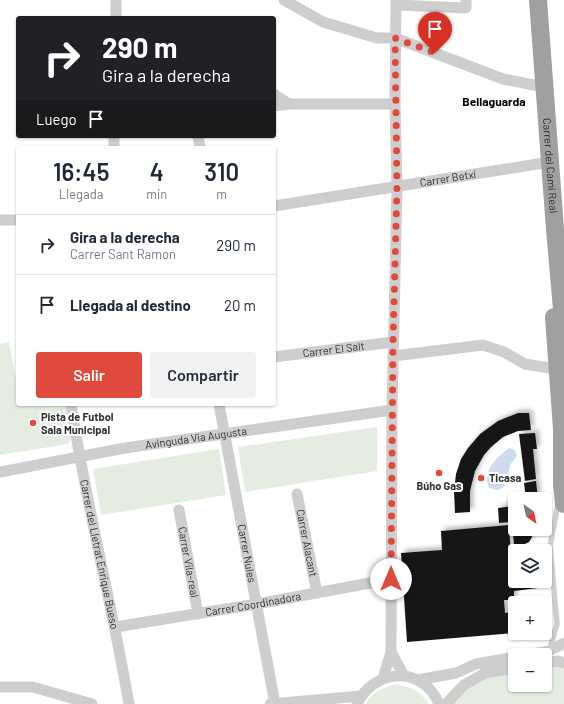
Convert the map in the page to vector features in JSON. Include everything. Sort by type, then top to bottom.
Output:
[{"type":"highway","name":"Carrer del Camí Real","points":[[538,0],[564,332]]},
{"type":"highway","points":[[555,229],[550,248],[550,262],[562,429],[562,485],[564,504]]},
{"type":"street","points":[[116,0],[116,16]]},
{"type":"street","points":[[284,0],[323,22],[377,38],[395,38],[503,79],[544,87]]},
{"type":"street","points":[[383,678],[391,652],[392,410],[397,187],[395,104],[396,2],[466,8],[466,0]]},
{"type":"street","points":[[276,95],[289,104]]},
{"type":"street","points":[[276,106],[289,104],[395,104]]},
{"type":"street","name":"Carrer Betxí","points":[[276,206],[550,162]]},
{"type":"street","points":[[0,220],[16,220]]},
{"type":"street","name":"Carrer El Salt","points":[[276,356],[393,342]]},
{"type":"street","points":[[393,356],[483,345],[504,352],[525,364],[549,372]]},
{"type":"street","name":"Carrer del Lletrat Enrique Bueso","points":[[71,406],[79,457],[115,627],[129,704]]},
{"type":"street","name":"Carrer Nules","points":[[219,406],[257,604],[274,704]]},
{"type":"street","name":"Avinguda Via Augusta","points":[[0,472],[125,448],[392,410]]},
{"type":"street","name":"Carrer Alacant","points":[[297,494],[317,593]]},
{"type":"street","name":"Carrer Vila-real","points":[[179,510],[198,614]]},
{"type":"street","name":"Carrer Coordinadora","points":[[115,627],[257,604],[391,579]]},
{"type":"street","points":[[552,649],[564,643]]},
{"type":"street","points":[[391,652],[404,676]]},
{"type":"street","points":[[416,680],[456,673],[476,664],[508,658]]},
{"type":"street","points":[[552,662],[558,661],[564,663]]},
{"type":"street","points":[[446,704],[464,685],[485,673],[508,669]]},
{"type":"street","points":[[274,704],[359,700],[370,685],[383,678],[394,676],[404,676],[416,680],[428,687],[436,698],[438,704]]},
{"type":"street","points":[[0,687],[33,686],[92,704]]},
{"type":"lane","points":[[549,372],[556,348]]},
{"type":"lane","points":[[555,440],[563,456]]},
{"type":"lane","points":[[550,648],[557,624],[550,546],[562,485]]},
{"type":"shaded area","name":"Pista de Futbol Sala Municipal","points":[[9,342],[16,379],[16,406],[65,406],[71,439],[68,444],[0,455],[0,344]]},
{"type":"shaded area","points":[[377,427],[377,471],[245,492],[238,447]]},
{"type":"shaded area","points":[[219,449],[226,495],[101,515],[93,469]]},
{"type":"shaded area","points":[[552,666],[564,667],[564,704],[452,704],[479,679],[508,673],[508,692],[552,692]]},
{"type":"shaded area","points":[[396,684],[415,690],[429,704],[366,704],[375,693]]},
{"type":"water","points":[[509,448],[515,450],[517,456],[510,465],[507,481],[503,488],[497,490],[489,488],[487,476],[492,465],[499,456]]},
{"type":"building","points":[[518,413],[529,413],[531,430],[518,431],[503,437],[491,447],[484,455],[475,471],[470,491],[470,512],[455,513],[454,491],[456,474],[461,459],[480,434],[498,421]]},
{"type":"building","points":[[535,433],[537,449],[533,449],[536,479],[525,481],[519,434]]},
{"type":"building","points":[[536,481],[537,492],[525,492],[524,483]]},
{"type":"building","points":[[508,507],[508,522],[499,523],[498,508]]},
{"type":"building","points":[[508,525],[508,536],[510,536],[510,544],[508,544],[508,588],[538,588],[514,591],[514,596],[508,596],[508,600],[504,600],[505,613],[508,613],[508,634],[407,642],[401,553],[442,550],[441,531]]},
{"type":"building","points":[[513,536],[532,536],[529,542],[525,544],[514,544]]},
{"type":"place","name":"Pista de Futbol Sala Municipal","points":[[33,423]]},
{"type":"place","name":"Búho Gas","points":[[439,473]]},
{"type":"place","name":"Ticasa","points":[[481,478]]},
{"type":"district","name":"Bellaguarda","points":[[494,102]]},
{"type":"route","points":[[391,579],[393,342],[397,187],[395,38],[435,53]]}]
